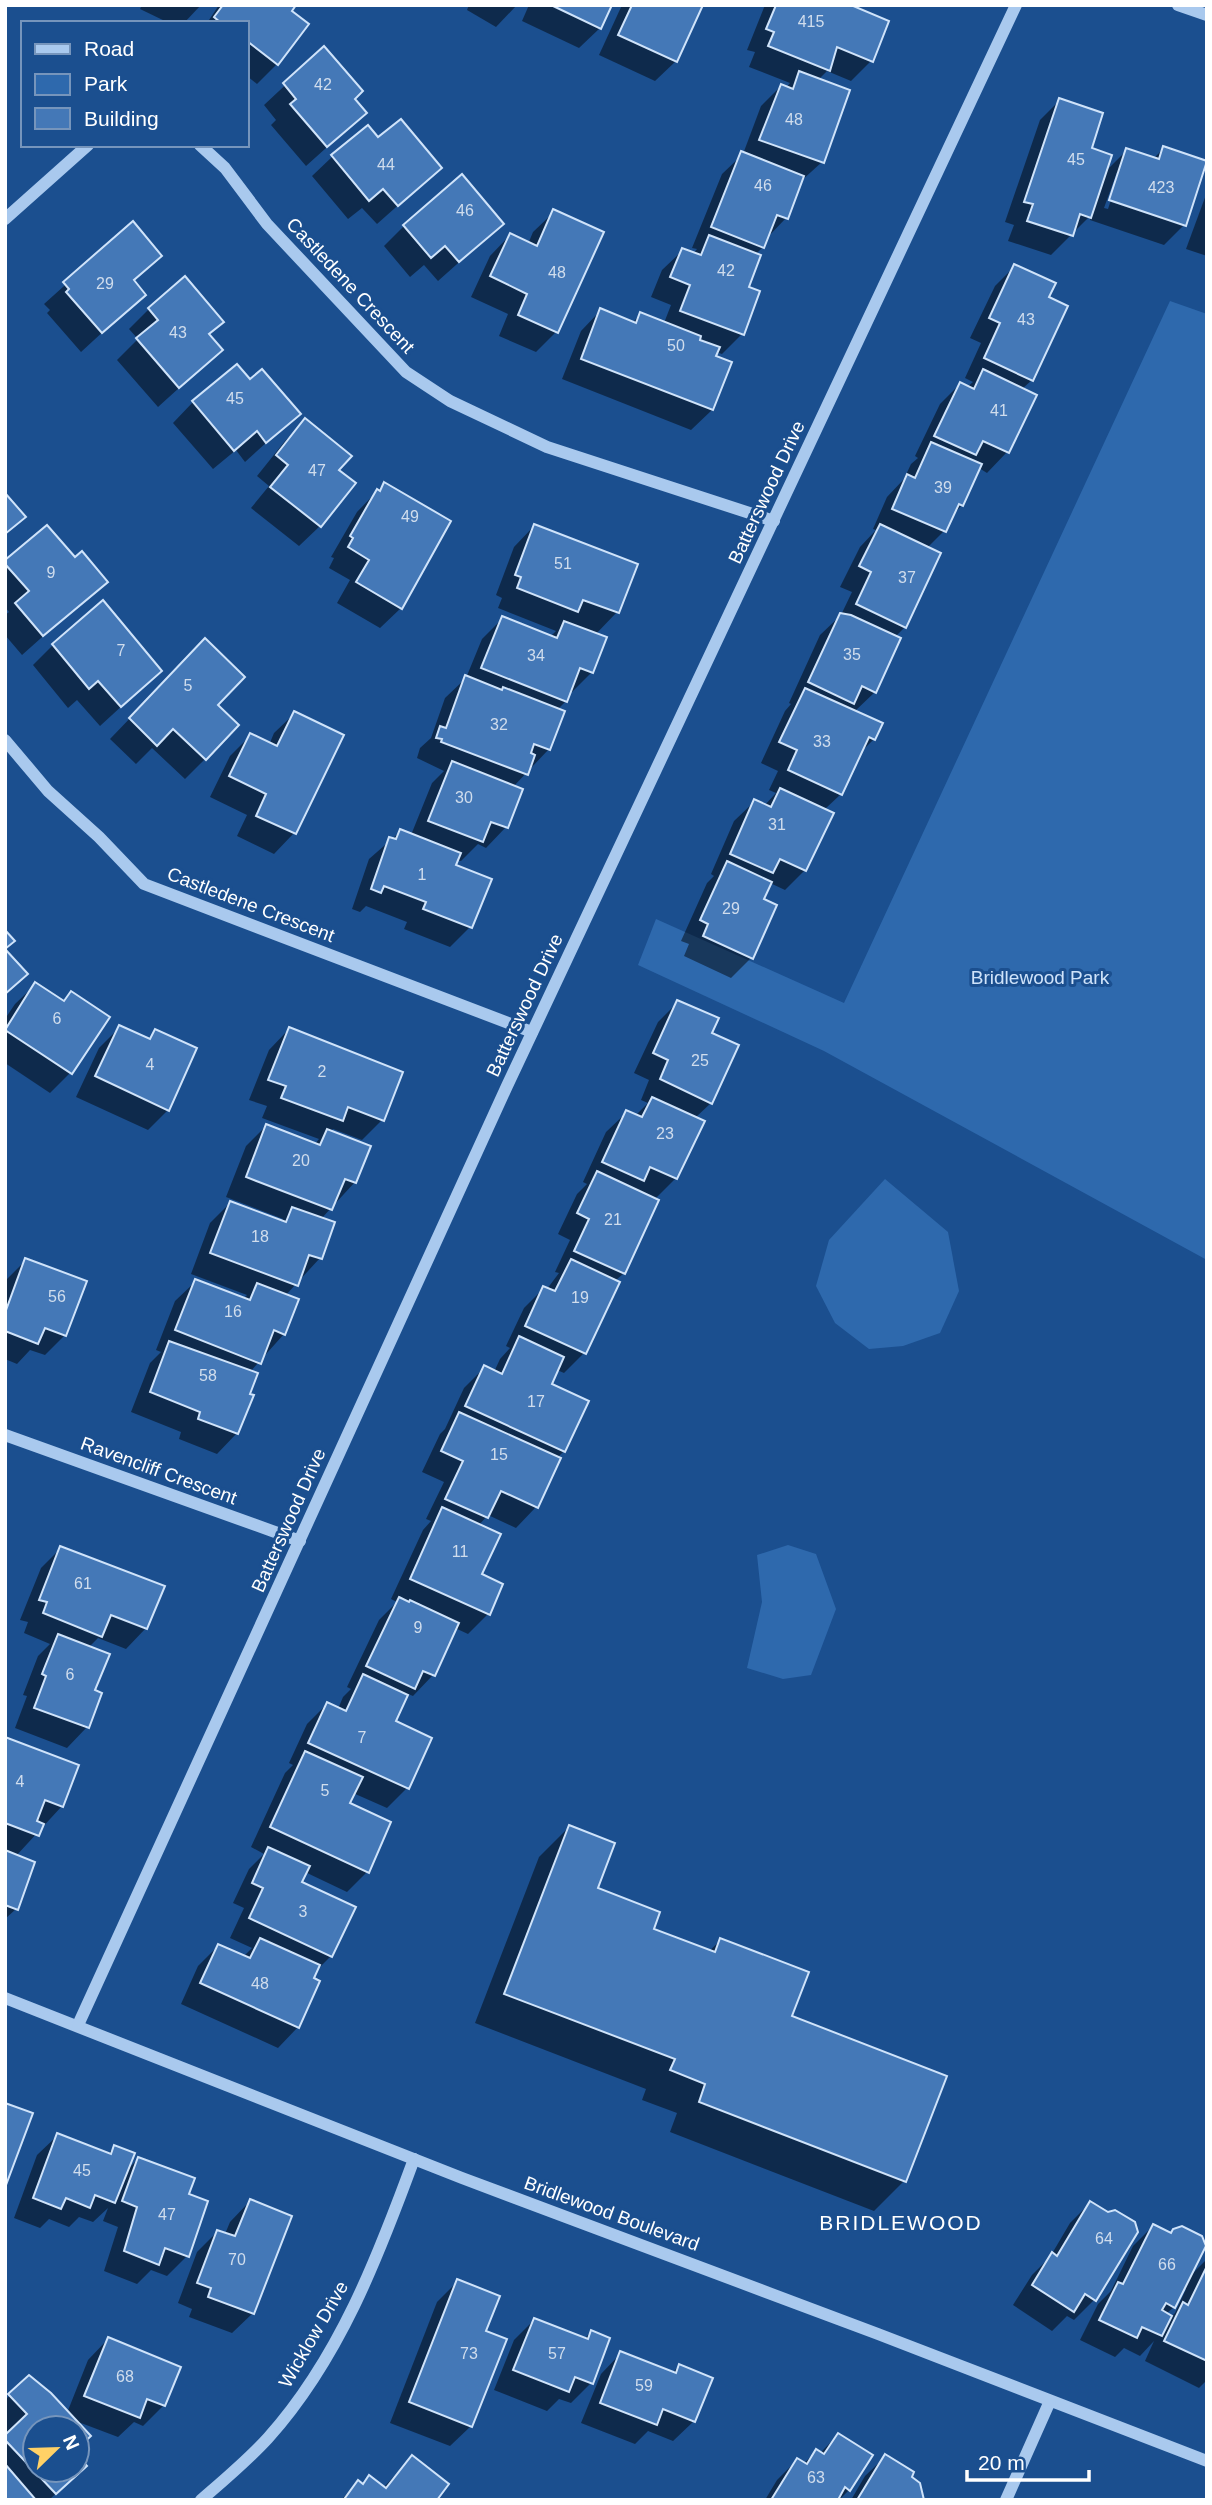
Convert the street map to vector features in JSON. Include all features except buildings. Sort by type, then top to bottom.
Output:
[{"type":"street","name":"Batterswood Drive","points":[[78,2025],[532,1032],[1016,5]]},
{"type":"street","points":[[1178,5],[1207,15]]},
{"type":"street","points":[[5,219],[86,147]]},
{"type":"street","name":"Castledene Crescent","points":[[202,147],[225,168],[267,224],[373,339],[406,372],[450,401],[547,447],[774,521]]},
{"type":"street","name":"Castledene Crescent","points":[[5,740],[48,792],[99,837],[144,884],[532,1032]]},
{"type":"street","name":"Ravencliff Crescent","points":[[5,1435],[300,1541]]},
{"type":"street","name":"Bridlewood Boulevard","points":[[5,1998],[414,2159],[1207,2461]]},
{"type":"street","name":"Wicklow Drive","points":[[201,2500],[268,2438],[307,2387],[342,2330],[363,2289],[414,2159]]},
{"type":"street","points":[[1006,2500],[1050,2401]]},
{"type":"green space","name":"Bridlewood Park","points":[[1170,301],[1207,314],[1207,1260],[824,1051],[638,965],[656,919],[844,1003]]},
{"type":"green space","points":[[885,1179],[948,1232],[959,1291],[940,1333],[903,1346],[869,1349],[835,1323],[816,1286],[829,1240]]},
{"type":"green space","points":[[788,1545],[816,1554],[836,1609],[811,1675],[783,1679],[747,1668],[762,1602],[757,1555]]},
{"type":"district","name":"BRIDLEWOOD","points":[[901,2223]]}]
